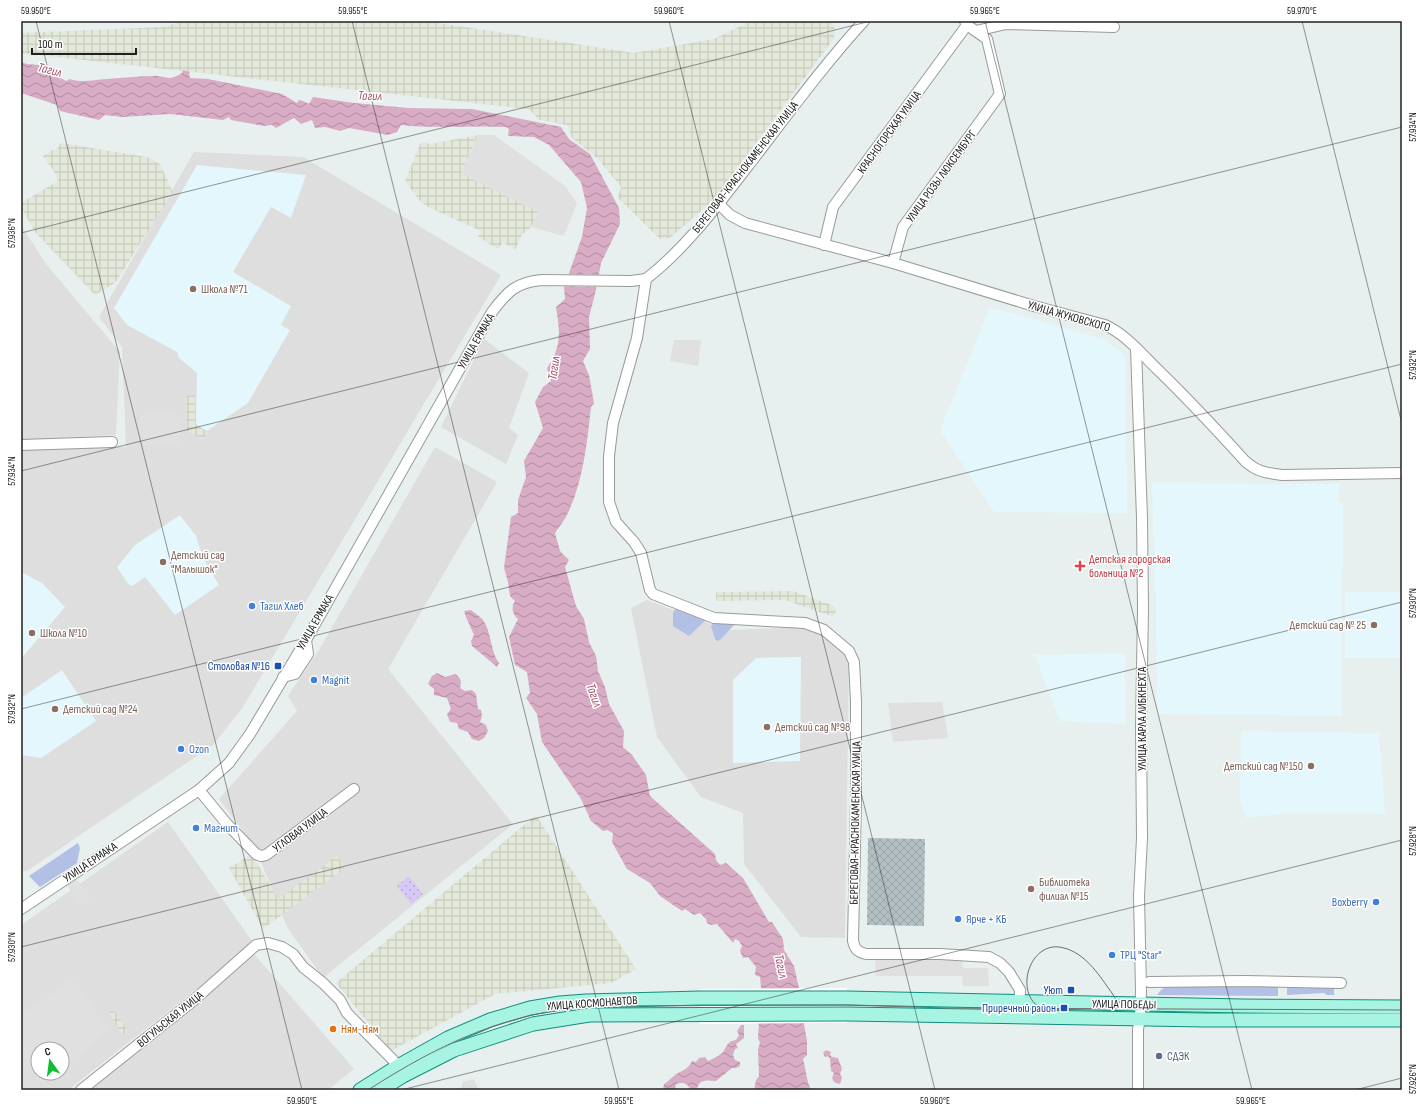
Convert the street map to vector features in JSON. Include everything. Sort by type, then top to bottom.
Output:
[{"type":"main road","name":"УЛИЦА КОСМОНАВТОВ","points":[[381,1090],[401,1071],[448,1038],[490,1020],[530,1008],[560,1003],[586,1001],[700,998],[847,998]]},
{"type":"main road","name":"УЛИЦА ПОБЕДЫ","points":[[847,998],[1073,1004],[1140,1003],[1402,1007]]},
{"type":"main road","name":"УЛИЦА ПОБЕДЫ","points":[[847,1014],[1204,1020],[1402,1020]]},
{"type":"main road","name":"УЛИЦА КОСМОНАВТОВ","points":[[360,1090],[401,1071],[454,1050],[533,1024],[589,1015],[847,1014]]},
{"type":"street","name":"БЕРЕГОВАЯ-КРАСНОКАМЕНСКАЯ УЛИЦА","points":[[864,21],[814,80],[719,204],[677,251],[646,279],[637,338],[613,423],[609,456],[609,502],[616,522],[642,553],[650,590],[653,594],[714,618],[805,623],[824,630],[849,651],[854,662],[856,701],[856,798],[853,941],[855,949],[866,954],[940,954],[989,957],[1000,963],[1009,972],[1020,990],[1020,1002]]},
{"type":"street","points":[[966,23],[976,32],[1006,24],[1114,27]]},
{"type":"street","name":"КРАСНОГОРСКАЯ УЛИЦА","points":[[824,245],[833,207],[966,23]]},
{"type":"street","name":"УЛИЦА РОЗЫ ЛЮКСЕМБУРГ","points":[[893,264],[903,227],[1000,94],[986,39],[976,32]]},
{"type":"street","name":"УЛИЦА ЖУКОВСКОГО","points":[[719,204],[730,215],[745,223],[893,264],[1034,306],[1105,324],[1115,330],[1136,348],[1189,400],[1252,467],[1264,472],[1282,475],[1402,474]]},
{"type":"street","name":"УЛИЦА ЕРМАКА","points":[[21,909],[199,790],[220,772],[238,752],[306,640],[492,312],[503,296],[517,286],[529,281],[620,281],[646,279]]},
{"type":"street","name":"УЛИЦА КАРЛА ЛИБКНЕХТА","points":[[1136,348],[1142,518],[1143,609],[1141,727],[1142,838],[1139,896],[1140,1018],[1138,1029],[1138,1090]]},
{"type":"street","points":[[21,445],[112,442]]},
{"type":"street","name":"УГЛОВАЯ УЛИЦА","points":[[199,790],[227,824],[256,854],[261,856],[266,855],[354,789]]},
{"type":"street","name":"ВОГУЛЬСКАЯ УЛИЦА","points":[[81,1090],[194,1000],[256,945],[268,943],[282,946],[293,954],[303,967],[323,983],[340,1000],[347,1013],[401,1071]]},
{"type":"street","points":[[1149,982],[1341,982]]},
{"type":"street","points":[[1019,1016],[1020,1002]]},
{"type":"shaded area","points":[[180,21],[426,21],[634,53],[714,39],[751,21],[832,21],[835,30],[834,38],[720,192],[710,203],[670,238],[660,239],[618,198],[621,187],[597,158],[572,138],[567,125],[540,120],[528,109],[21,53],[21,33],[166,27]]},
{"type":"shaded area","points":[[478,135],[461,173],[539,212],[531,227],[522,235],[515,250],[503,242],[498,249],[478,237],[481,231],[428,207],[420,201],[405,181],[421,142],[431,144]]},
{"type":"shaded area","points":[[478,135],[494,135],[565,186],[577,203],[564,236],[531,227],[539,212],[461,173]]},
{"type":"shaded area","points":[[61,143],[147,157],[160,164],[173,192],[115,283],[95,295],[35,232],[21,207],[21,203],[58,181],[55,173],[43,156],[54,149],[56,150]]},
{"type":"shaded area","points":[[194,152],[303,157],[501,275],[241,710],[213,745],[27,871],[21,870],[21,450],[126,447],[122,347],[99,317]]},
{"type":"shaded area","name":"Школа №71","points":[[197,165],[306,175],[291,218],[271,207],[233,272],[291,306],[281,325],[290,330],[248,403],[207,431],[196,424],[197,373],[179,358],[177,352],[127,325],[114,308]]},
{"type":"shaded area","points":[[21,225],[46,264],[120,352],[116,435],[21,440]]},
{"type":"shaded area","points":[[990,307],[1103,339],[1125,356],[1127,513],[994,512],[940,430]]},
{"type":"shaded area","points":[[484,339],[529,373],[509,428],[518,435],[506,464],[441,427]]},
{"type":"shaded area","points":[[674,340],[701,340],[698,366],[670,361]]},
{"type":"shaded area","points":[[195,395],[196,424],[207,433],[202,439],[187,431],[186,396]]},
{"type":"shaded area","points":[[179,413],[180,444],[143,445],[140,415]]},
{"type":"shaded area","points":[[435,447],[497,482],[388,669],[513,824],[323,978],[287,927],[255,847],[219,799],[297,711],[288,696],[319,650]]},
{"type":"shaded area","points":[[1152,483],[1339,484],[1338,503],[1343,503],[1341,716],[1157,714],[1156,608]]},
{"type":"shaded area","name":"Детский сад \"Малышок\"","points":[[180,515],[196,536],[203,558],[219,585],[175,615],[145,577],[132,586],[128,584],[117,567],[135,545]]},
{"type":"shaded area","name":"Школа №10","points":[[21,572],[42,583],[65,607],[21,659]]},
{"type":"shaded area","points":[[793,591],[834,606],[836,610],[834,617],[785,600],[716,601],[716,592]]},
{"type":"shaded area","name":"Детский сад № 25","points":[[1345,592],[1402,592],[1402,658],[1345,658]]},
{"type":"shaded area","points":[[647,600],[726,630],[811,627],[843,652],[849,661],[845,938],[801,937],[744,864],[743,813],[701,797],[657,737],[631,608]]},
{"type":"shaded area","points":[[676,608],[708,618],[689,636],[673,626],[673,613]]},
{"type":"shaded area","points":[[713,623],[734,625],[720,640],[717,641],[711,626]]},
{"type":"shaded area","points":[[1125,653],[1125,724],[1060,721],[1035,655]]},
{"type":"shaded area","name":"Детский сад №98","points":[[801,657],[800,761],[733,763],[733,680],[756,658]]},
{"type":"shaded area","name":"Детский сад №24","points":[[62,670],[96,721],[41,758],[21,755],[21,698]]},
{"type":"shaded area","points":[[942,702],[948,738],[893,742],[888,703]]},
{"type":"shaded area","name":"Детский сад №150","points":[[1241,731],[1379,733],[1385,814],[1291,813],[1246,818],[1240,799]]},
{"type":"shaded area","points":[[536,815],[636,969],[611,983],[495,994],[391,1051],[336,983]]},
{"type":"shaded area","points":[[168,822],[254,944],[68,1090],[21,1090],[21,925]]},
{"type":"shaded area","points":[[868,838],[925,839],[924,926],[867,925]]},
{"type":"shaded area","points":[[78,843],[80,848],[77,863],[40,887],[29,876]]},
{"type":"shaded area","points":[[252,854],[278,899],[337,856],[345,868],[263,929],[229,868]]},
{"type":"shaded area","points":[[409,876],[423,894],[411,904],[397,886]]},
{"type":"shaded area","points":[[75,878],[92,898],[80,906],[67,885]]},
{"type":"shaded area","points":[[254,954],[354,1069],[328,1090],[91,1090]]},
{"type":"shaded area","points":[[875,958],[962,958],[963,968],[988,968],[989,986],[963,986],[962,976],[876,976]]},
{"type":"shaded area","points":[[73,979],[109,1031],[70,1063],[70,1041],[30,1041],[30,1068],[21,1055],[21,1014]]},
{"type":"shaded area","points":[[1169,984],[1278,985],[1278,996],[1157,995]]},
{"type":"shaded area","points":[[1287,985],[1334,985],[1334,995],[1327,995],[1324,993],[1287,995]]},
{"type":"shaded area","points":[[114,1010],[128,1032],[122,1035],[109,1013]]},
{"type":"shaded area","points":[[474,1079],[478,1090],[460,1090],[463,1082]]},
{"type":"shaded area","points":[[39,1081],[47,1081],[42,1085]]},
{"type":"water","name":"Тагил","points":[[21,62],[39,65],[66,81],[70,79],[88,81],[150,76],[171,78],[182,73],[183,70],[190,72],[190,78],[208,79],[282,94],[297,103],[299,100],[309,104],[313,97],[354,103],[408,108],[472,109],[561,127],[569,139],[590,154],[619,208],[620,224],[601,263],[589,317],[590,349],[583,361],[589,375],[594,403],[591,407],[584,462],[577,489],[566,517],[555,533],[560,551],[569,560],[565,567],[576,606],[584,619],[589,642],[596,656],[598,671],[605,687],[609,704],[624,731],[623,747],[632,755],[646,775],[650,796],[715,854],[716,860],[720,865],[726,863],[743,878],[769,922],[772,922],[783,939],[784,950],[794,966],[799,988],[807,1041],[807,1055],[803,1059],[811,1090],[754,1090],[756,1080],[759,1076],[758,1049],[760,1043],[758,1038],[761,987],[760,977],[755,975],[756,967],[748,957],[743,958],[740,951],[742,946],[739,941],[735,939],[733,943],[717,924],[711,925],[707,923],[706,919],[700,913],[694,915],[685,909],[682,911],[660,896],[650,883],[627,869],[612,842],[613,833],[607,830],[603,831],[591,821],[581,799],[542,742],[537,714],[526,698],[530,693],[527,672],[515,665],[509,637],[518,619],[513,613],[515,601],[510,596],[504,568],[511,517],[518,513],[518,500],[526,477],[524,461],[543,428],[535,402],[543,387],[551,381],[547,368],[555,353],[559,339],[556,307],[565,299],[564,287],[582,237],[587,208],[581,182],[549,145],[534,137],[508,136],[509,129],[506,127],[427,127],[401,125],[397,132],[388,135],[349,128],[340,131],[325,127],[315,128],[312,120],[301,124],[294,118],[276,128],[272,125],[264,126],[231,120],[229,117],[223,120],[170,114],[122,117],[105,115],[99,120],[60,111],[57,105],[21,93]]},
{"type":"water","points":[[471,610],[482,619],[486,625],[494,653],[499,663],[497,667],[472,646],[471,641],[474,635],[464,611]]},
{"type":"water","points":[[437,673],[445,677],[455,674],[459,677],[461,683],[460,688],[465,691],[472,690],[476,694],[478,709],[481,710],[482,716],[480,722],[486,725],[488,731],[484,738],[479,741],[472,739],[468,732],[459,729],[457,723],[450,722],[447,714],[451,709],[447,698],[434,695],[434,689],[428,684],[432,676]]},
{"type":"water","points":[[741,1025],[744,1025],[744,1038],[736,1044],[738,1048],[735,1049],[733,1055],[735,1060],[740,1062],[740,1066],[732,1068],[716,1081],[701,1082],[697,1090],[689,1090],[689,1086],[682,1083],[676,1084],[675,1090],[663,1090],[664,1084],[686,1068],[692,1061],[696,1062],[699,1058],[705,1057],[708,1061],[720,1055],[730,1042],[736,1040],[739,1035],[737,1031]]},
{"type":"water","points":[[826,1050],[831,1052],[830,1055],[832,1057],[838,1058],[842,1069],[840,1074],[842,1078],[840,1084],[834,1082],[832,1078],[834,1073],[831,1071],[830,1059],[828,1056],[825,1057],[823,1053]]},
{"type":"pier","points":[[542,274],[620,275],[620,287],[542,286]]},
{"type":"pier","points":[[847,988],[847,1023],[700,1024],[700,989]]},
{"type":"tram line","points":[[1042,1009],[1033,1002],[1028,992],[1027,980],[1029,969],[1034,959],[1042,951],[1052,947],[1064,948],[1078,954],[1090,964],[1117,1000],[1122,1004],[1129,1006]]},
{"type":"tram line","points":[[368,1090],[422,1058],[477,1032],[505,1022],[534,1015],[565,1009],[597,1006],[847,1005],[947,1008],[1402,1010]]},
{"type":"place","name":"Школа №71","points":[[193,289]]},
{"type":"place","name":"Детский сад \"Малышок\"","points":[[163,562]]},
{"type":"place","name":"Детская городская больница №2","points":[[1080,566]]},
{"type":"place","name":"Тагил Хлеб","points":[[252,606]]},
{"type":"place","name":"Детский сад № 25","points":[[1374,625]]},
{"type":"place","name":"Школа №10","points":[[32,633]]},
{"type":"place","name":"Столовая №16","points":[[278,666]]},
{"type":"place","name":"Magnit","points":[[314,680]]},
{"type":"place","name":"Детский сад №24","points":[[55,709]]},
{"type":"place","name":"Детский сад №98","points":[[767,727]]},
{"type":"place","name":"Ozon","points":[[181,749]]},
{"type":"place","name":"Детский сад №150","points":[[1311,766]]},
{"type":"place","name":"Магнит","points":[[196,828]]},
{"type":"place","name":"Библиотека филиал №15","points":[[1031,889]]},
{"type":"place","name":"Boxberry","points":[[1376,902]]},
{"type":"place","name":"Ярче + КБ","points":[[958,919]]},
{"type":"place","name":"ТРЦ \"Star\"","points":[[1112,955]]},
{"type":"place","name":"Уют","points":[[1071,990]]},
{"type":"place","name":"Приречный район","points":[[1064,1008]]},
{"type":"place","name":"Ням-Ням","points":[[333,1029]]},
{"type":"place","name":"СДЭК","points":[[1159,1056]]}]
